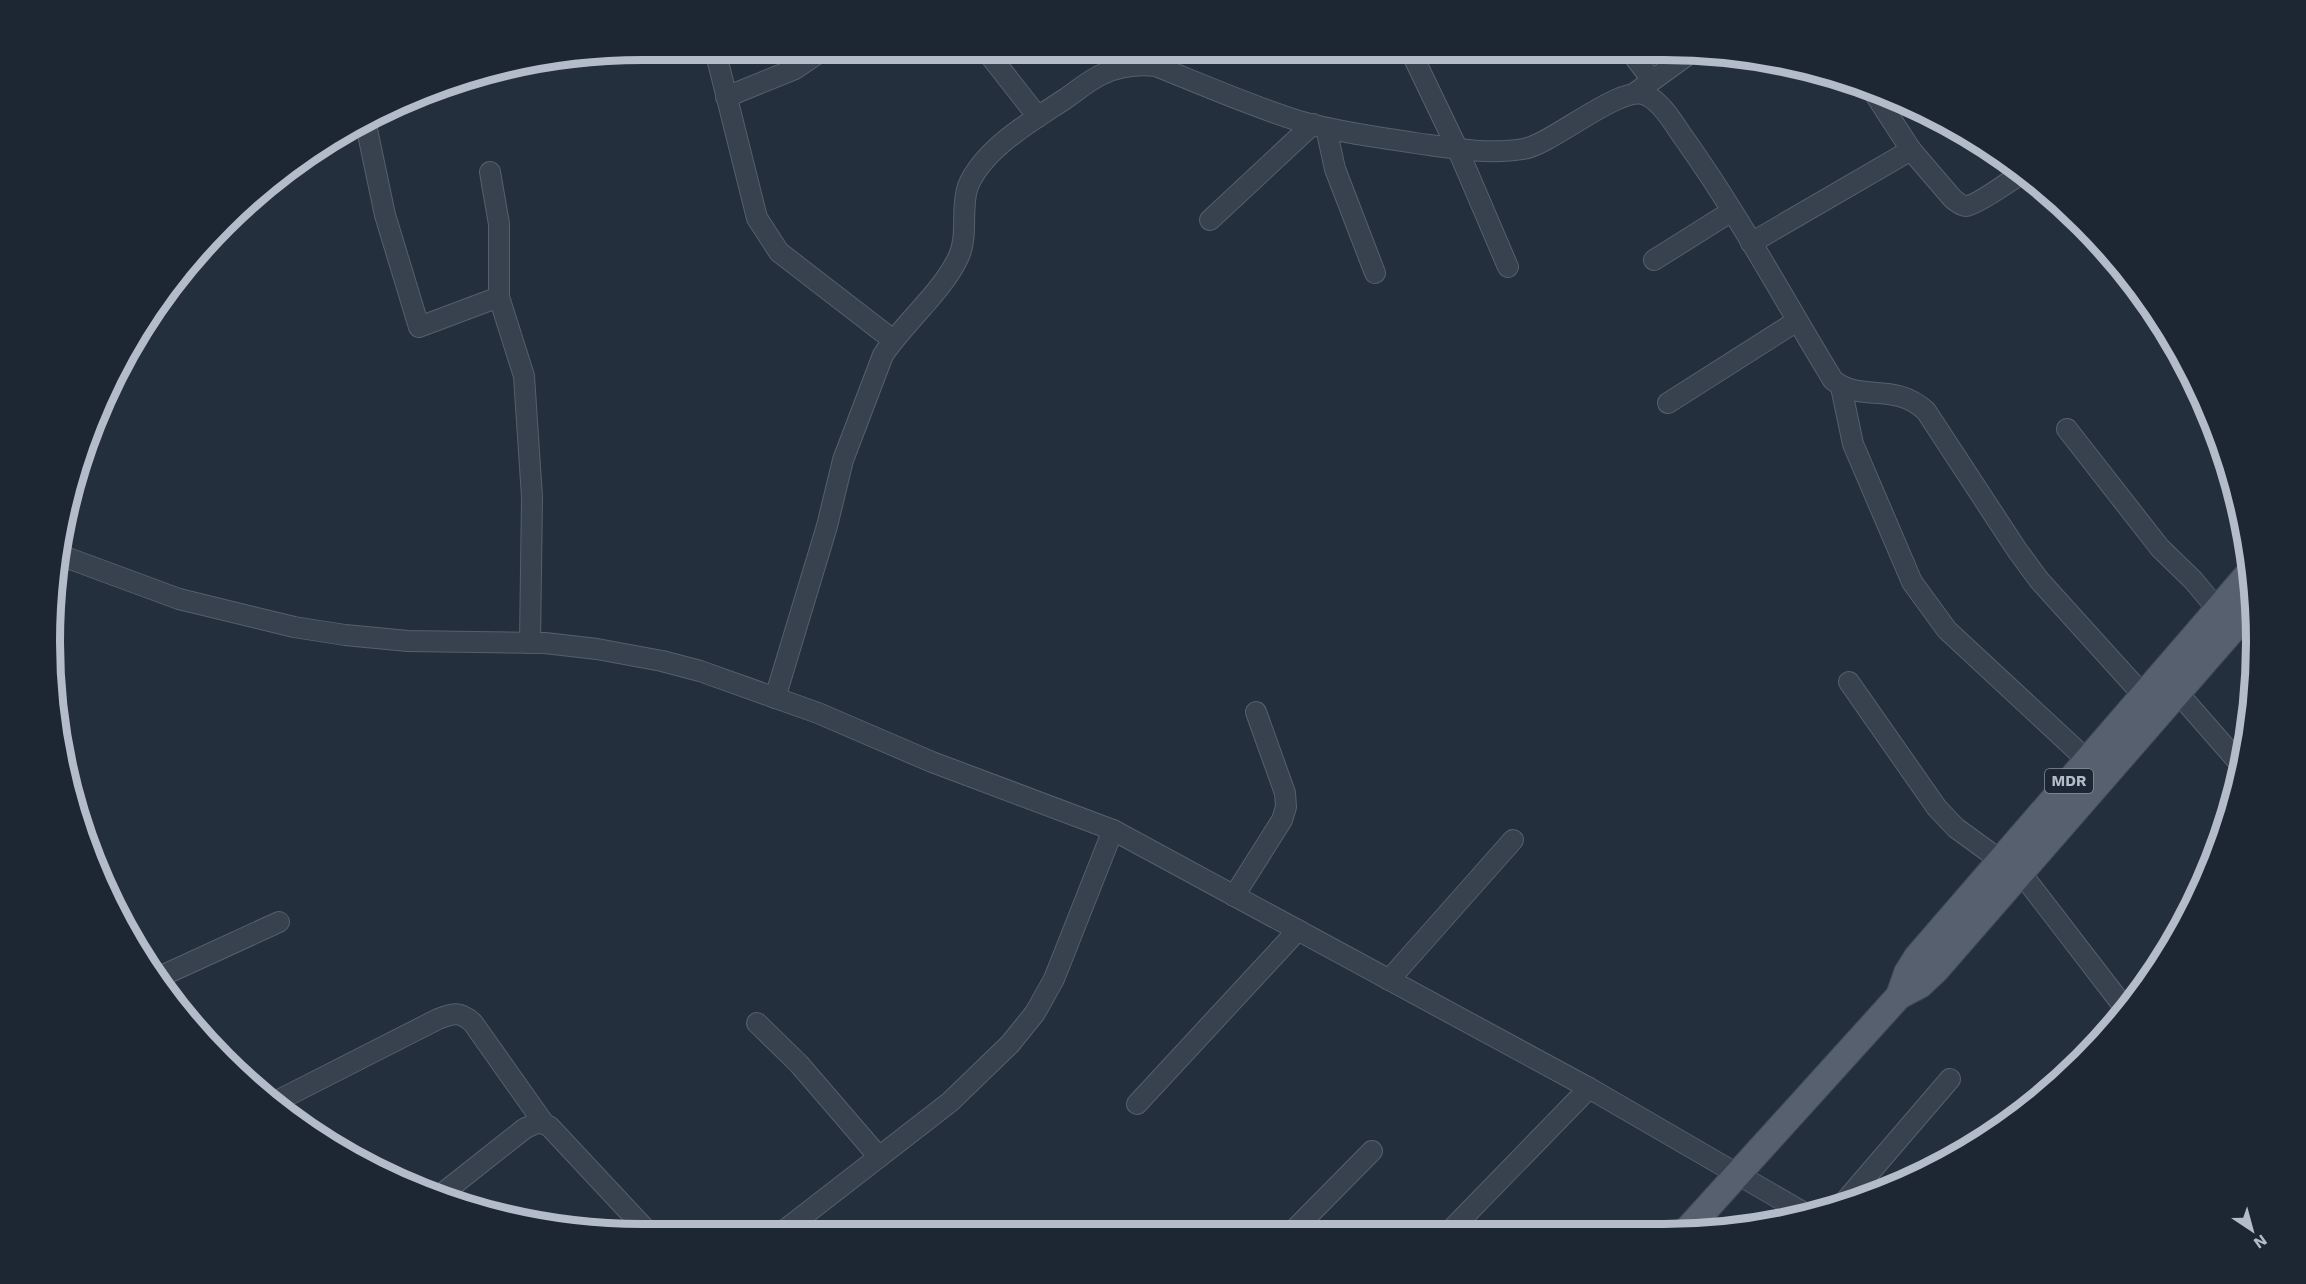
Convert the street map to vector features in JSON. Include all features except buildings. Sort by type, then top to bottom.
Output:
[{"type":"main road","name":"MDR","points":[[1693,1223],[1899,996],[1920,985],[1936,970],[2088,760],[2243,581]]},
{"type":"main road","name":"MDR","points":[[2011,866],[2178,693],[2245,615]]},
{"type":"street","points":[[717,60],[757,218],[767,235],[780,252],[801,271],[893,340]]},
{"type":"street","points":[[726,97],[788,73],[808,60]]},
{"type":"street","points":[[993,60],[1038,117]]},
{"type":"street","points":[[775,698],[827,526],[843,460],[884,355],[893,340],[951,271],[960,256],[967,189],[975,173],[997,148],[1019,129],[1102,74],[1123,67],[1133,60]]},
{"type":"street","points":[[1141,60],[1250,103],[1320,126],[1458,150],[1505,151],[1525,149],[1550,139],[1617,99],[1635,93],[1680,60]]},
{"type":"street","points":[[1415,60],[1458,150],[1508,267]]},
{"type":"street","points":[[1637,60],[1652,81]]},
{"type":"street","points":[[1635,93],[1648,96],[1665,112],[1706,169],[1833,380],[1841,387],[1855,391],[1893,393],[1913,399],[1926,411],[2039,580],[2143,695]]},
{"type":"street","points":[[1880,101],[1911,150],[1953,198],[1967,206],[2014,178]]},
{"type":"street","points":[[1210,220],[1320,126]]},
{"type":"street","points":[[1320,126],[1375,273]]},
{"type":"street","points":[[367,130],[385,214],[419,327],[499,297]]},
{"type":"street","points":[[1751,243],[1911,150]]},
{"type":"street","points":[[490,172],[500,224],[499,297],[524,376],[532,497],[530,643]]},
{"type":"street","points":[[1654,260],[1732,211]]},
{"type":"street","points":[[1668,403],[1797,321]]},
{"type":"street","points":[[1841,387],[1853,444],[1912,582],[1947,630],[2088,760]]},
{"type":"street","points":[[2067,429],[2165,553],[2193,580],[2218,610]]},
{"type":"street","points":[[66,557],[179,599],[294,627],[408,641],[530,643],[597,649],[662,661],[700,671],[818,713],[932,762],[1113,830],[1589,1088],[1797,1208]]},
{"type":"street","points":[[1849,682],[1937,808],[1956,828],[2011,866],[2121,1003]]},
{"type":"street","points":[[2178,693],[2235,758]]},
{"type":"street","points":[[1234,896],[1282,820],[1286,807],[1285,793],[1256,711]]},
{"type":"street","points":[[793,1224],[966,1088],[1010,1044],[1035,1013],[1054,979],[1113,830]]},
{"type":"street","points":[[1389,980],[1513,840]]},
{"type":"street","points":[[165,974],[279,922]]},
{"type":"street","points":[[1137,1104],[1298,930]]},
{"type":"street","points":[[281,1099],[438,1019],[452,1014],[465,1015],[543,1122],[550,1126],[641,1224]]},
{"type":"street","points":[[757,1023],[799,1064],[879,1157]]},
{"type":"street","points":[[1853,1192],[1950,1078]]},
{"type":"street","points":[[1457,1224],[1589,1088]]},
{"type":"street","points":[[447,1190],[524,1129],[543,1122]]},
{"type":"street","points":[[1300,1224],[1372,1151]]}]
